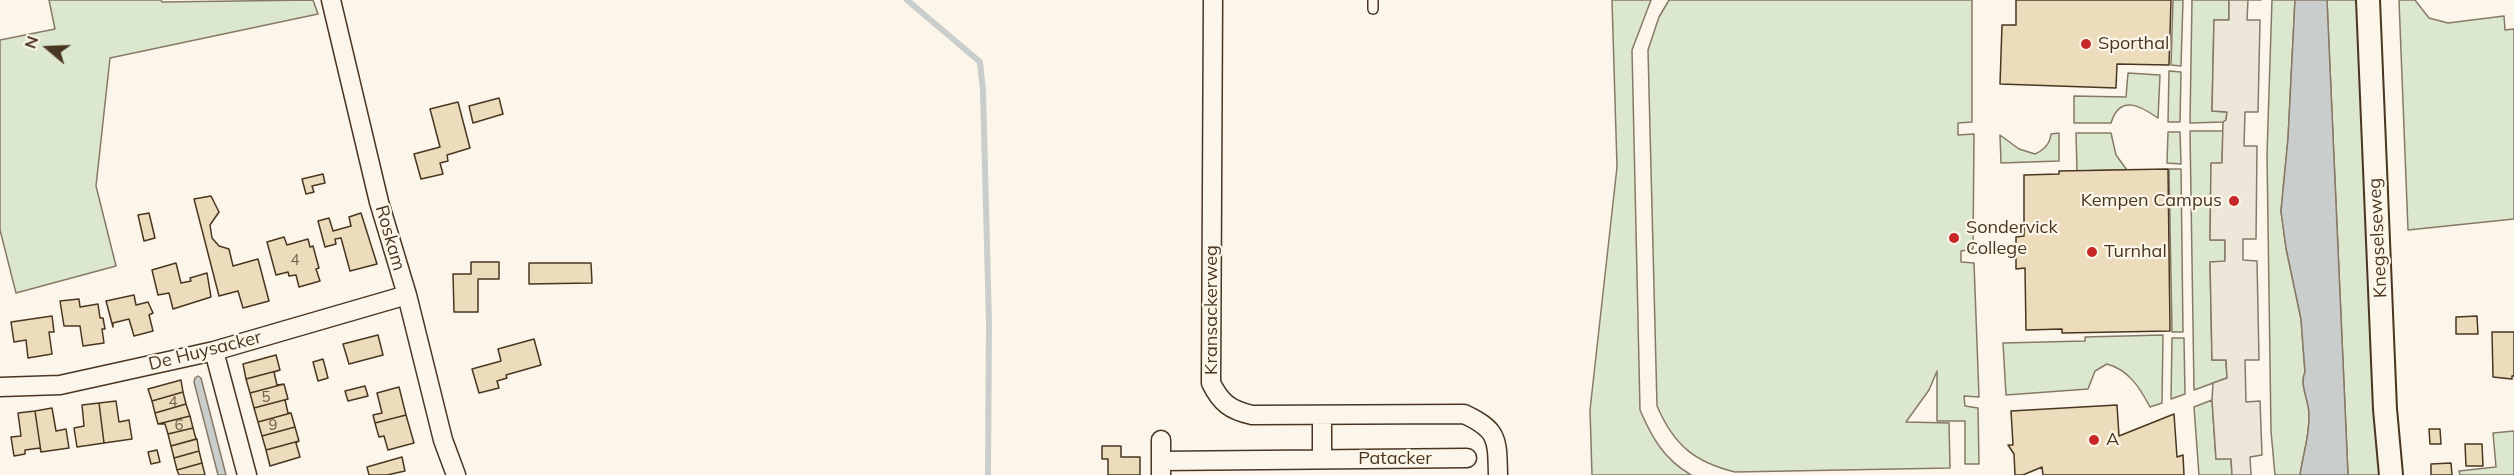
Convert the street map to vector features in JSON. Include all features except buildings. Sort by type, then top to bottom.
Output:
[{"type":"street","name":"Roskam","points":[[331,0],[379,202],[407,295],[443,440],[456,475]]},
{"type":"street","name":"Kransackerweg","points":[[1213,0],[1211,383],[1219,399],[1234,411],[1252,416],[1464,414],[1480,422],[1495,436],[1498,475]]},
{"type":"street","name":"Knegselseweg","points":[[2368,0],[2385,409],[2391,475]]},
{"type":"street","name":"De Huysacker","points":[[0,387],[60,385],[214,351],[407,295]]},
{"type":"street","points":[[214,351],[248,475]]},
{"type":"street","points":[[1322,416],[1322,459]]},
{"type":"street","name":"Patacker","points":[[1161,440],[1161,468],[1322,459],[1467,458]]},
{"type":"green space","points":[[49,0],[161,0],[162,2],[313,0],[318,14],[110,58],[96,186],[116,266],[16,293],[0,230],[0,40],[55,29]]},
{"type":"green space","points":[[1612,0],[1651,0],[1632,50],[1640,410],[1649,430],[1666,455],[1691,475],[1592,475],[1590,410],[1617,167]]},
{"type":"green space","points":[[1669,0],[1972,0],[1972,122],[1958,123],[1958,135],[1974,134],[1973,249],[1961,251],[1961,262],[1974,263],[1979,397],[1964,396],[1965,406],[1978,408],[1979,464],[1965,464],[1965,421],[1937,421],[1937,371],[1929,390],[1906,422],[1949,423],[1950,468],[1735,472],[1697,457],[1678,441],[1671,431],[1657,406],[1648,50],[1659,17]]},
{"type":"green space","points":[[2173,0],[2183,0],[2181,66],[2171,65]]},
{"type":"green space","points":[[2192,0],[2229,0],[2229,20],[2214,20],[2212,111],[2227,112],[2226,120],[2223,122],[2190,123]]},
{"type":"green space","points":[[2272,0],[2295,0],[2288,139],[2281,211],[2286,248],[2301,319],[2305,372],[2303,382],[2309,409],[2307,437],[2300,475],[2275,475],[2271,431],[2267,154]]},
{"type":"green space","points":[[2327,0],[2359,0],[2380,475],[2348,475]]},
{"type":"green space","points":[[2399,0],[2415,0],[2429,18],[2448,23],[2504,16],[2505,30],[2514,29],[2514,219],[2408,230]]},
{"type":"green space","points":[[2169,71],[2181,72],[2180,122],[2168,122]]},
{"type":"green space","points":[[2128,73],[2160,75],[2158,118],[2138,107],[2126,105],[2115,114],[2111,123],[2074,123],[2074,96],[2126,97]]},
{"type":"green space","points":[[2190,131],[2223,131],[2222,163],[2211,164],[2210,240],[2225,240],[2225,262],[2210,262],[2212,360],[2226,360],[2227,378],[2194,390]]},
{"type":"green space","points":[[2168,132],[2180,132],[2181,164],[2167,163]]},
{"type":"green space","points":[[2059,133],[2059,161],[2001,163],[2000,135],[2019,149],[2035,154],[2046,146],[2051,134]]},
{"type":"green space","points":[[2076,133],[2111,133],[2116,155],[2127,170],[2077,171]]},
{"type":"green space","points":[[2169,169],[2181,169],[2183,332],[2172,332]]},
{"type":"green space","points":[[2163,335],[2162,403],[2150,407],[2128,375],[2107,364],[2095,371],[2088,389],[2006,395],[2003,343],[2085,341],[2085,337]]},
{"type":"green space","points":[[2172,338],[2184,338],[2185,394],[2171,399]]},
{"type":"green space","points":[[2212,400],[2216,459],[2231,458],[2232,475],[2199,475],[2194,407]]},
{"type":"green space","points":[[2514,431],[2514,475],[2460,475],[2459,471],[2496,467],[2493,433]]},
{"type":"shaded area","name":"Kempen Campus","points":[[2229,0],[2248,0],[2247,20],[2260,20],[2258,112],[2245,112],[2244,146],[2257,146],[2256,239],[2243,239],[2243,260],[2257,261],[2259,360],[2245,360],[2246,402],[2260,401],[2262,455],[2250,457],[2251,475],[2232,475],[2231,459],[2216,459],[2212,400],[2213,383],[2227,378],[2226,360],[2212,360],[2210,262],[2225,261],[2225,240],[2210,240],[2211,163],[2222,163],[2223,122],[2226,120],[2227,112],[2212,111],[2214,20],[2229,20]]},
{"type":"shaded area","points":[[2295,0],[2327,0],[2348,475],[2300,475],[2307,437],[2309,409],[2303,382],[2305,372],[2301,319],[2286,248],[2281,211],[2288,139]]},
{"type":"shaded area","points":[[198,376],[201,378],[226,475],[218,475],[194,382]]},
{"type":"waterway","points":[[907,0],[980,62],[983,91],[989,323],[988,475]]},
{"type":"place","name":"Sporthal","points":[[2086,44]]},
{"type":"place","name":"Kempen Campus","points":[[2234,201]]},
{"type":"place","name":"Sondervick College","points":[[1954,238]]},
{"type":"place","name":"Turnhal","points":[[2092,252]]},
{"type":"place","name":"A","points":[[2094,440]]}]
